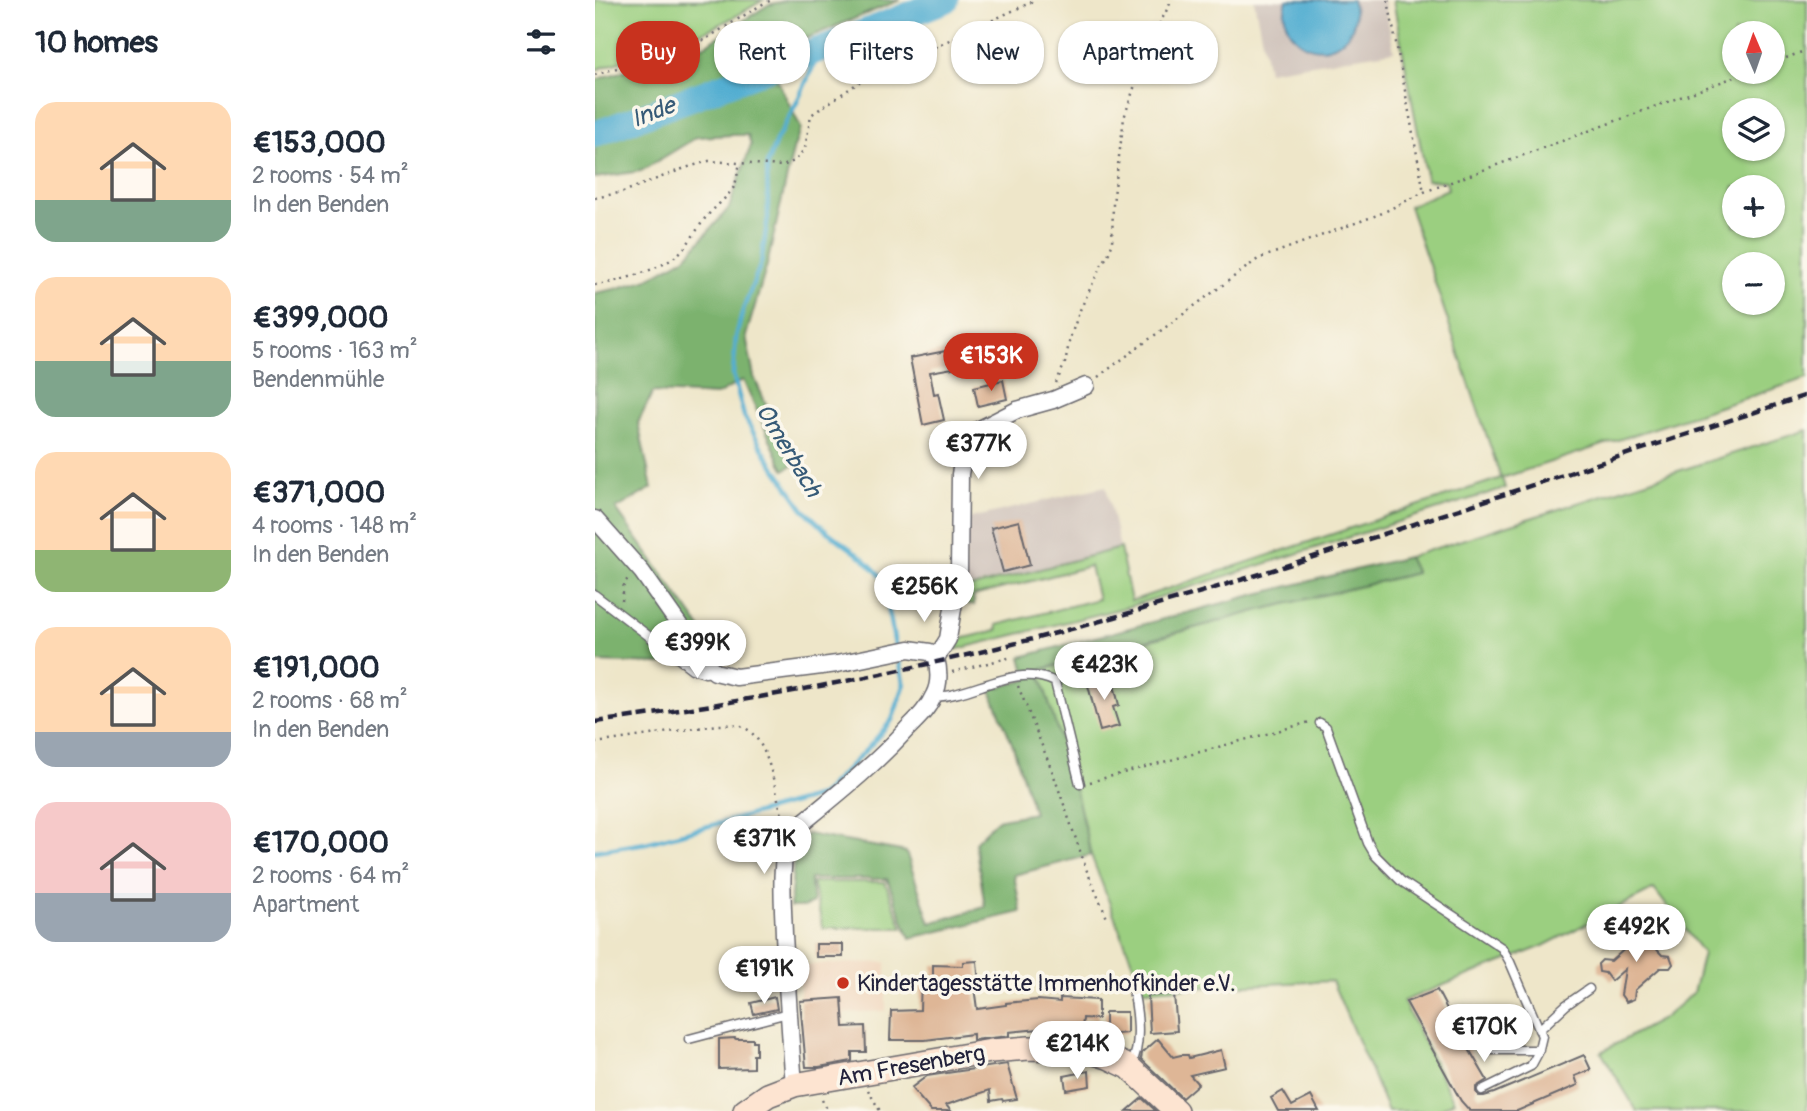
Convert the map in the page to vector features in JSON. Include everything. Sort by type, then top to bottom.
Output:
[{"type":"street","points":[[595,519],[642,572],[715,672],[736,677],[877,656],[923,653],[948,639],[959,571],[960,474],[965,449],[978,430],[1017,410],[1053,400],[1086,386]]},
{"type":"street","points":[[795,1085],[788,1013],[782,886],[784,849],[789,834],[877,762],[926,709],[937,689],[938,675],[923,653]]},
{"type":"street","name":"Am Fresenberg","points":[[745,1111],[768,1095],[795,1085],[991,1051],[1029,1048],[1086,1050],[1108,1057],[1129,1067],[1176,1111]]},
{"type":"lane","points":[[595,595],[692,669],[705,673],[715,672]]},
{"type":"lane","points":[[934,697],[949,697],[1014,677],[1032,675],[1055,682],[1080,784]]},
{"type":"lane","points":[[1320,723],[1325,727],[1368,843],[1375,855],[1401,881],[1502,948],[1510,962],[1542,1036],[1539,1050],[1531,1066],[1482,1090]]},
{"type":"lane","points":[[1129,1067],[1136,1056],[1137,1045],[1135,996],[1131,983]]},
{"type":"lane","points":[[1539,1030],[1566,1005],[1589,989]]},
{"type":"lane","points":[[689,1039],[788,1013]]},
{"type":"lane","points":[[1462,1020],[1475,1024],[1488,1049],[1539,1050]]},
{"type":"path","points":[[595,75],[704,40],[773,0]]},
{"type":"path","points":[[595,198],[709,161],[783,166],[796,160],[804,148],[811,115],[851,88],[1036,0]]},
{"type":"path","points":[[1053,400],[1055,385],[1065,363],[1080,310],[1112,245],[1113,203],[1124,118],[1148,46],[1172,0]]},
{"type":"path","points":[[1388,0],[1425,192]]},
{"type":"path","points":[[1785,58],[1807,50]]},
{"type":"path","points":[[1086,386],[1258,259],[1381,214],[1425,192],[1722,82]]},
{"type":"path","points":[[595,285],[608,284],[675,257],[699,225],[734,187],[740,164]]},
{"type":"path","points":[[623,615],[624,583],[631,576],[642,572]]},
{"type":"path","points":[[938,675],[1012,657]]},
{"type":"path","points":[[1014,677],[1107,918]]},
{"type":"path","points":[[1080,784],[1309,722],[1320,723]]},
{"type":"path","points":[[595,743],[718,725],[739,725],[754,734],[765,754],[782,814]]},
{"type":"path","points":[[867,1089],[880,1111]]},
{"type":"shaded area","points":[[1254,0],[1384,0],[1394,51],[1268,71]]},
{"type":"shaded area","points":[[1106,486],[1120,548],[964,588],[967,519]]},
{"type":"shaded area","name":"Kindertagesstätte Immenhofkinder e.V.","points":[[886,962],[886,1011],[844,1013],[844,1017],[816,1020],[821,1037],[803,1038],[800,965]]},
{"type":"green space","points":[[595,0],[763,0],[726,21],[714,21],[714,27],[700,34],[700,21],[616,21],[616,63],[595,70]]},
{"type":"green space","points":[[787,0],[900,0],[848,21],[824,21],[824,31],[810,37],[810,21],[743,21],[768,5]]},
{"type":"green space","points":[[1393,0],[1807,0],[1807,378],[1502,478],[1505,488],[1131,606],[954,650],[956,640],[998,630],[997,625],[1098,599],[1090,566],[973,596],[974,605],[965,601],[969,588],[1120,548],[1131,601],[1501,478],[1409,206],[1448,189],[1446,181],[1427,180]]},
{"type":"green space","points":[[714,39],[714,84],[779,84],[801,128],[793,150],[767,265],[746,336],[754,377],[793,465],[784,470],[743,380],[717,395],[653,392],[638,423],[652,488],[616,509],[705,634],[662,664],[595,662],[595,293],[648,279],[686,257],[729,208],[751,145],[748,135],[697,137],[641,171],[595,178],[595,80],[616,73],[616,84],[700,84],[700,47]]},
{"type":"green space","points":[[1807,430],[1807,1111],[1637,1111],[1601,1052],[1664,1018],[1693,993],[1703,953],[1654,889],[1543,946],[1403,1001],[1454,1101],[1437,1111],[1388,1111],[1332,981],[1143,990],[1091,855],[1076,792],[1039,671],[1260,610],[1415,573],[1408,557]]},
{"type":"green space","points":[[1408,557],[1416,573],[1260,610],[1039,670],[1076,792],[1091,855],[1014,875],[1021,912],[910,938],[887,879],[810,879],[813,903],[804,907],[790,907],[795,846],[807,834],[906,852],[930,923],[985,907],[975,842],[997,820],[1034,813],[1013,746],[990,689],[1027,680],[1021,657]]},
{"type":"green space","points":[[812,882],[885,882],[903,928],[823,928]]},
{"type":"water","points":[[1287,0],[1352,0],[1355,16],[1352,28],[1340,43],[1328,48],[1316,49],[1304,45],[1294,38],[1288,27],[1285,15]]},
{"type":"building","points":[[966,347],[970,365],[930,372],[934,394],[938,393],[944,420],[923,425],[910,358]]},
{"type":"building","points":[[1003,380],[1007,399],[978,406],[974,387]]},
{"type":"building","points":[[1019,521],[1030,565],[1003,572],[991,528]]},
{"type":"building","points":[[1100,674],[1103,683],[1113,681],[1119,705],[1113,707],[1119,726],[1100,731],[1086,678]]},
{"type":"building","points":[[1643,926],[1649,931],[1648,940],[1662,955],[1670,956],[1673,964],[1670,968],[1660,968],[1635,990],[1634,999],[1626,1002],[1621,995],[1625,969],[1611,981],[1605,973],[1599,972],[1598,964],[1602,960],[1611,961],[1636,939],[1636,930]]},
{"type":"building","points":[[816,944],[843,944],[843,957],[816,957]]},
{"type":"building","points":[[977,961],[979,986],[974,987],[977,1009],[1038,1000],[1060,1002],[1060,998],[1098,1000],[1098,1019],[1083,1018],[1082,1030],[1039,1027],[1009,1032],[1009,1036],[973,1040],[973,1034],[925,1040],[890,1040],[891,1011],[920,1010],[921,977],[933,978],[933,965],[963,966],[963,962]]},
{"type":"building","points":[[1437,990],[1487,1080],[1476,1087],[1479,1096],[1494,1093],[1584,1055],[1591,1070],[1575,1076],[1578,1085],[1517,1111],[1470,1111],[1461,1101],[1406,1002]]},
{"type":"building","points":[[1174,994],[1177,1031],[1150,1033],[1148,996]]},
{"type":"building","points":[[775,997],[777,1009],[754,1014],[751,1003]]},
{"type":"building","points":[[842,998],[844,1027],[865,1026],[866,1052],[852,1052],[852,1061],[806,1067],[800,1001]]},
{"type":"building","points":[[1105,1012],[1127,1012],[1127,1033],[1105,1035]]},
{"type":"building","points":[[719,1039],[756,1041],[753,1068],[719,1069]]},
{"type":"building","points":[[1158,1039],[1173,1057],[1188,1055],[1189,1058],[1221,1050],[1225,1067],[1190,1075],[1198,1084],[1182,1098],[1141,1059],[1142,1053]]},
{"type":"building","points":[[1007,1064],[1017,1099],[991,1101],[990,1090],[946,1105],[951,1111],[931,1111],[911,1088],[927,1076]]},
{"type":"building","points":[[1089,1071],[1090,1086],[1066,1090],[1064,1076]]},
{"type":"building","points":[[1283,1091],[1292,1106],[1311,1096],[1319,1111],[1278,1111],[1271,1098]]},
{"type":"building","points":[[1142,1098],[1156,1111],[1127,1111]]},
{"type":"waterway","name":"Inde","points":[[595,134],[946,0]]},
{"type":"waterway","name":"Omerbach","points":[[595,851],[646,843],[820,796],[892,720],[904,686],[883,578],[863,558],[804,510],[766,455],[744,416],[733,374],[736,337],[761,263],[768,217],[767,164],[821,49]]},
{"type":"railway","points":[[595,722],[726,703],[857,679],[1051,634],[1270,571],[1807,395]]},
{"type":"place","name":"Kindertagesstätte Immenhofkinder e.V.","points":[[843,983]]}]
